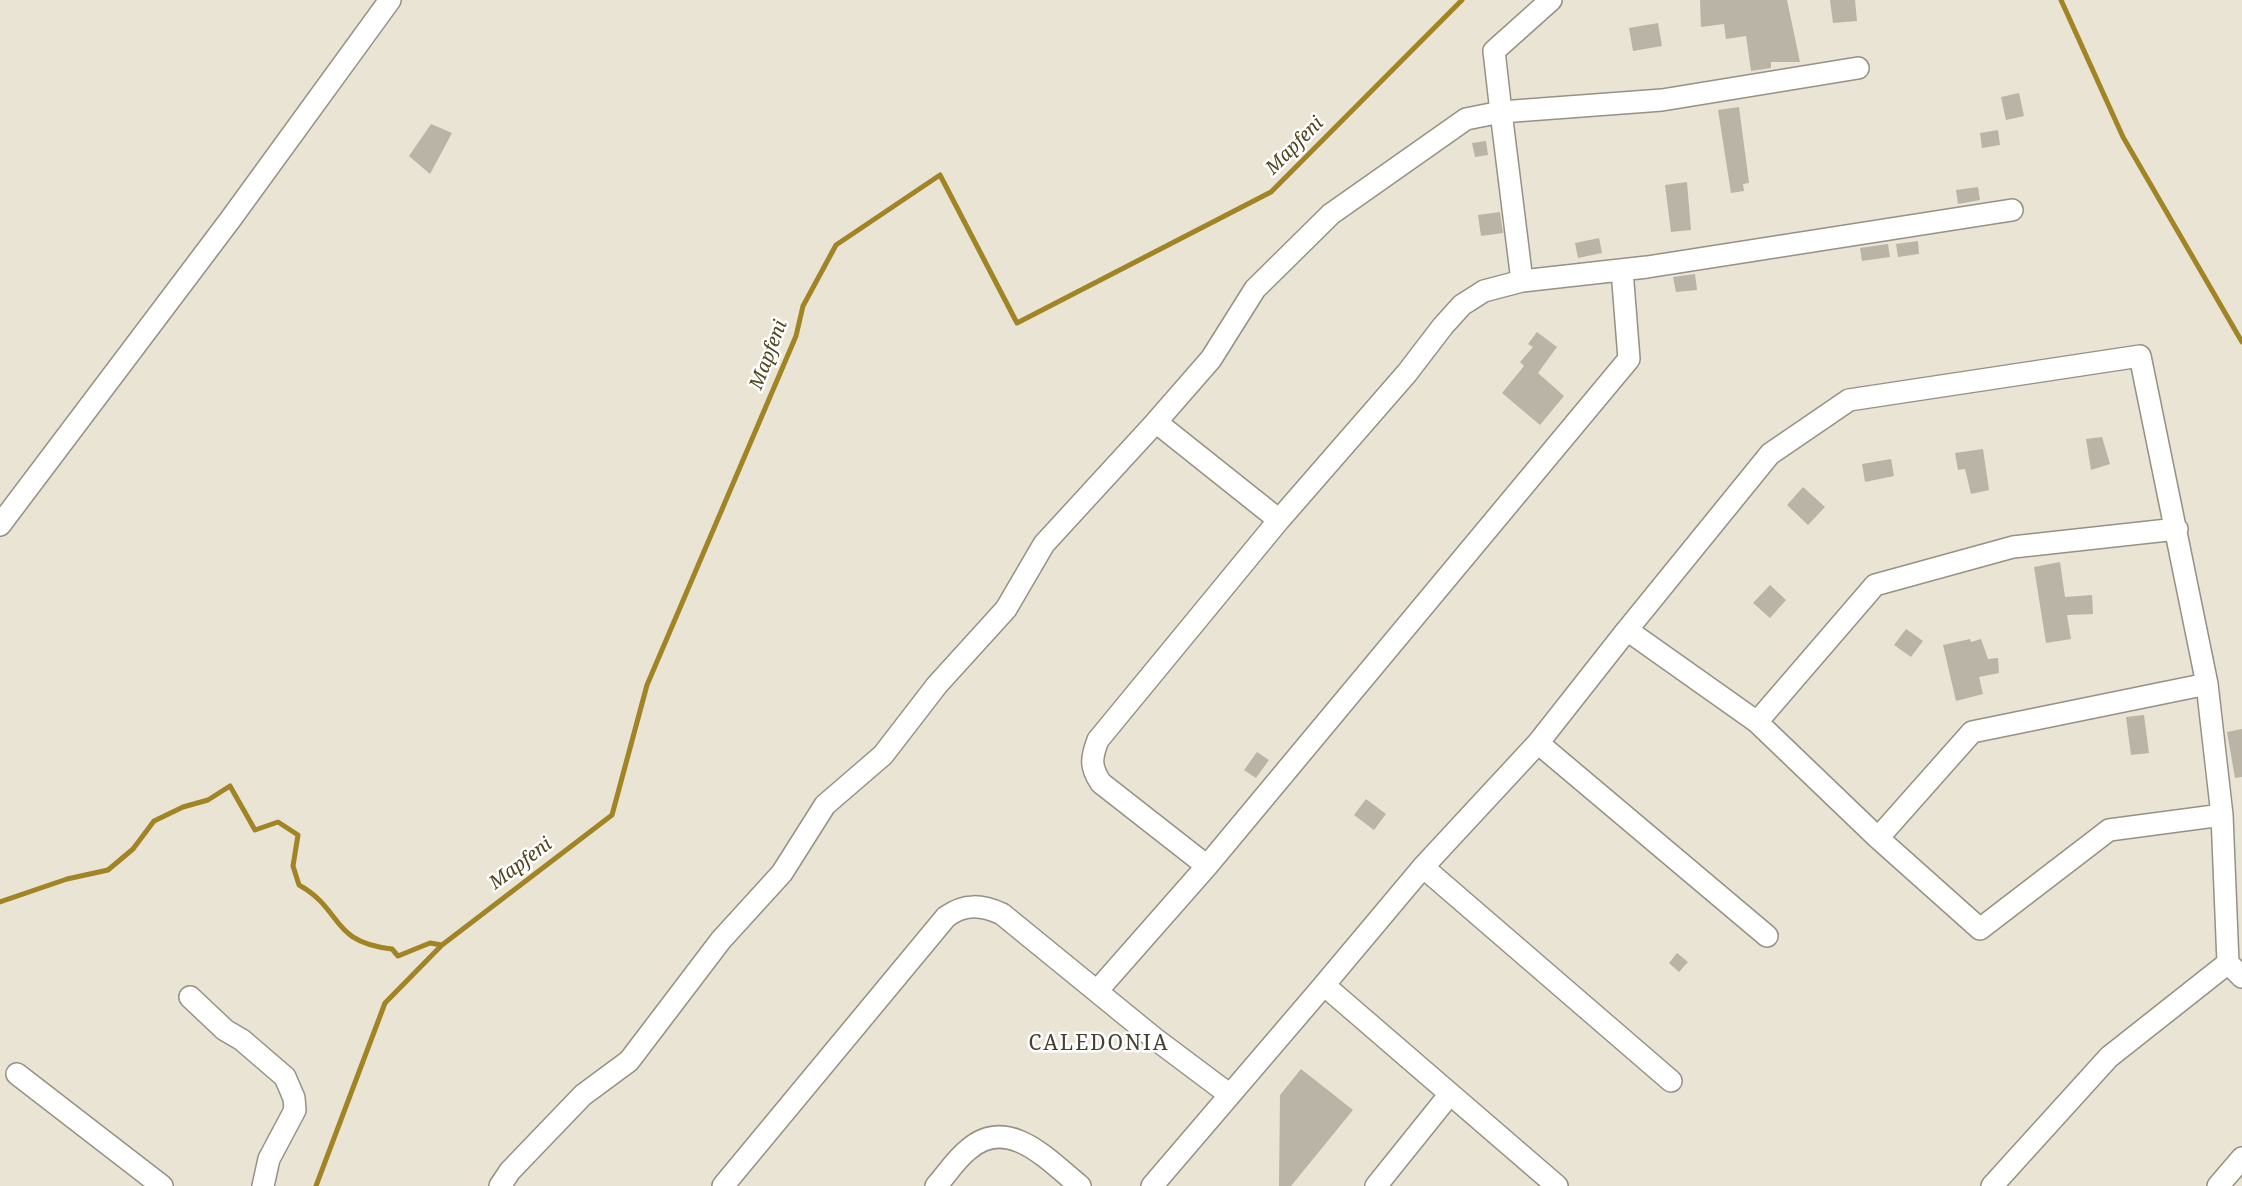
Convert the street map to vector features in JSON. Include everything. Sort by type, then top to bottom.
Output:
[{"type":"street","points":[[0,525],[230,220],[390,0]]},
{"type":"street","points":[[1522,281],[1494,51],[1551,0]]},
{"type":"street","points":[[500,1186],[510,1171],[583,1094],[629,1061],[721,940],[782,873],[825,806],[883,755],[937,685],[1006,609],[1044,544],[1212,359],[1255,289],[1331,214],[1466,119],[1500,112],[1662,100],[1858,68]]},
{"type":"street","points":[[1207,866],[1101,783],[1091,769],[1098,740],[1279,520],[1408,373],[1462,304],[1484,290],[1522,281],[1622,270],[2012,210]]},
{"type":"street","points":[[1097,991],[1207,866],[1629,359],[1622,270]]},
{"type":"street","points":[[1152,1186],[1423,867],[1538,743],[1770,454],[1849,401],[2140,356],[2207,684],[2222,815],[2235,970],[2109,1057],[1992,1186]]},
{"type":"street","points":[[1156,422],[1279,520]]},
{"type":"street","points":[[1757,722],[1875,585],[2013,547],[2177,529]]},
{"type":"street","points":[[1627,630],[1757,722],[1878,838],[1980,929],[2109,831],[2222,815]]},
{"type":"street","points":[[1878,838],[1972,732],[2207,684]]},
{"type":"street","points":[[1538,743],[1767,936]]},
{"type":"street","points":[[1423,867],[1671,1081]]},
{"type":"street","points":[[723,1186],[946,917],[957,909],[976,906],[1002,914],[1230,1095]]},
{"type":"street","points":[[1324,985],[1557,1186]]},
{"type":"street","points":[[190,997],[225,1030],[242,1040],[285,1077],[294,1098],[295,1110],[269,1159],[263,1186]]},
{"type":"street","points":[[17,1074],[162,1186]]},
{"type":"street","points":[[1376,1186],[1450,1094]]},
{"type":"street","points":[[936,1186],[967,1150],[984,1138],[999,1136],[1014,1137],[1032,1147],[1080,1186]]},
{"type":"street","points":[[2218,1186],[2242,1158]]},
{"type":"building","points":[[1700,0],[1787,0],[1800,62],[1771,62],[1771,68],[1751,71],[1746,36],[1726,39],[1724,24],[1701,27]]},
{"type":"building","points":[[1830,0],[1855,0],[1857,21],[1833,23]]},
{"type":"building","points":[[1658,23],[1662,46],[1633,51],[1629,28]]},
{"type":"building","points":[[2019,93],[2024,116],[2006,120],[2001,97]]},
{"type":"building","points":[[1739,107],[1749,183],[1743,184],[1744,191],[1731,193],[1718,110]]},
{"type":"building","points":[[431,124],[452,133],[430,174],[409,156]]},
{"type":"building","points":[[1998,130],[2000,145],[1982,148],[1980,133]]},
{"type":"building","points":[[1486,141],[1488,155],[1475,157],[1472,143]]},
{"type":"building","points":[[1687,182],[1691,230],[1671,232],[1665,185]]},
{"type":"building","points":[[1978,187],[1980,200],[1958,204],[1956,190]]},
{"type":"building","points":[[1500,212],[1503,233],[1481,236],[1478,215]]},
{"type":"building","points":[[1599,238],[1602,253],[1578,258],[1575,243]]},
{"type":"building","points":[[1918,241],[1919,254],[1898,257],[1896,244]]},
{"type":"building","points":[[1888,244],[1890,257],[1862,261],[1860,248]]},
{"type":"building","points":[[1695,274],[1697,290],[1676,292],[1673,277]]},
{"type":"building","points":[[1537,332],[1557,347],[1538,373],[1564,396],[1540,425],[1502,393],[1524,366],[1520,362],[1533,347],[1528,344]]},
{"type":"building","points":[[2102,437],[2110,464],[2091,470],[2086,439]]},
{"type":"building","points":[[1983,449],[1989,490],[1971,494],[1965,469],[1958,470],[1955,453]]},
{"type":"building","points":[[1891,459],[1894,476],[1865,482],[1862,464]]},
{"type":"building","points":[[1803,487],[1825,507],[1808,525],[1787,505]]},
{"type":"building","points":[[2060,562],[2065,597],[2092,595],[2093,614],[2067,615],[2071,639],[2046,643],[2034,567]]},
{"type":"building","points":[[1770,585],[1786,600],[1770,618],[1753,603]]},
{"type":"building","points":[[1906,629],[1923,641],[1911,657],[1894,645]]},
{"type":"building","points":[[1970,639],[1971,642],[1981,639],[1988,659],[1998,658],[1999,673],[1979,677],[1983,694],[1956,701],[1943,645]]},
{"type":"building","points":[[2144,715],[2149,753],[2131,755],[2126,717]]},
{"type":"building","points":[[2242,729],[2242,777],[2235,778],[2227,732]]},
{"type":"building","points":[[1257,752],[1269,760],[1256,778],[1244,770]]},
{"type":"building","points":[[1366,799],[1386,814],[1374,830],[1354,815]]},
{"type":"building","points":[[1677,953],[1688,962],[1679,972],[1669,963]]},
{"type":"building","points":[[1301,1069],[1353,1110],[1291,1186],[1279,1186],[1280,1095]]},
{"type":"waterway","name":"Mapfeni","points":[[316,1186],[385,1003],[442,945],[612,815],[647,685],[796,336],[803,306],[836,245],[940,175],[1017,323],[1271,192],[1462,0]]},
{"type":"waterway","points":[[2061,0],[2123,137],[2242,342]]},
{"type":"waterway","points":[[0,902],[67,879],[108,870],[133,849],[154,821],[183,807],[208,800],[230,786],[255,830],[278,822],[298,835],[293,866],[299,885],[324,905],[339,924],[357,940],[392,949],[398,956],[430,943],[442,945]]},
{"type":"district","name":"CALEDONIA","points":[[1099,1044]]}]
